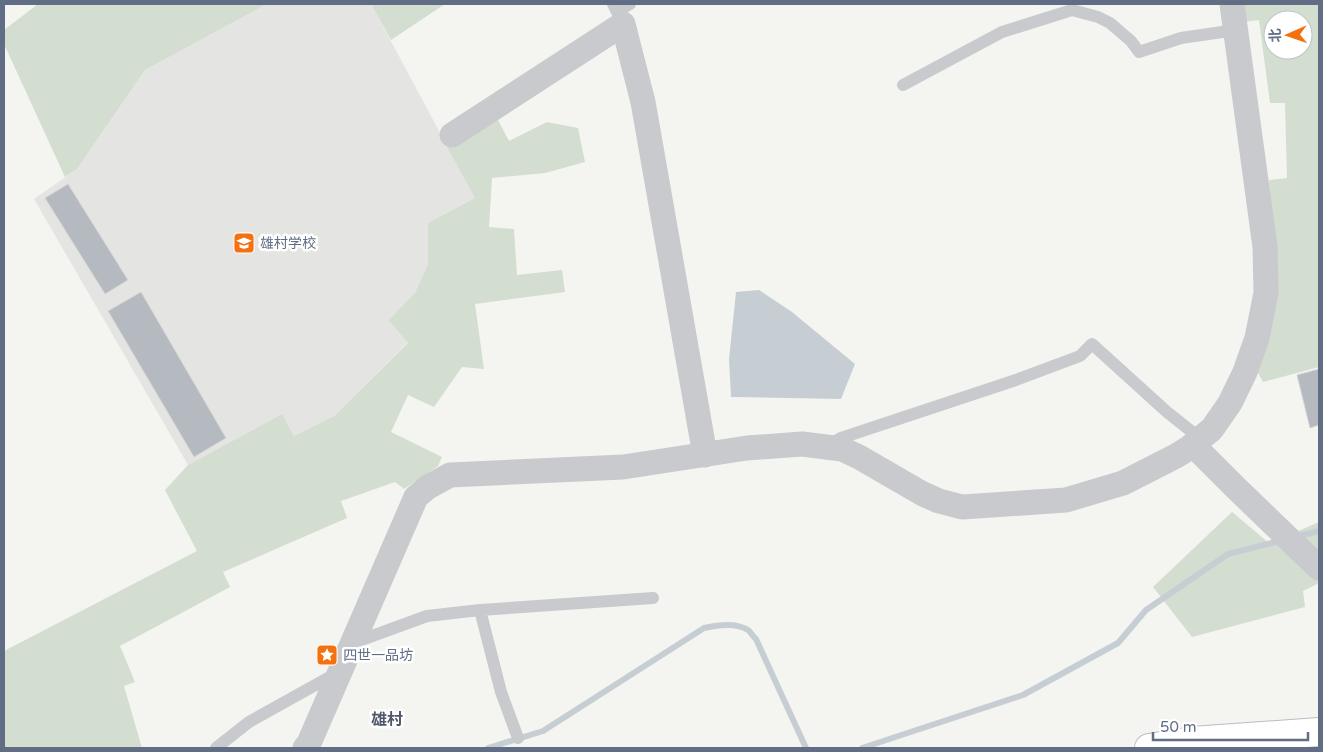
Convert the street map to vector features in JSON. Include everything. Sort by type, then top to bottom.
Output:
[{"type":"main road","points":[[1149,748],[1192,741],[1319,732]]},
{"type":"street","points":[[306,748],[416,496],[438,480],[450,475],[623,467],[747,448],[802,444],[826,446],[842,450],[859,457],[923,494],[939,501],[962,507],[1051,502],[1095,493],[1150,471],[1197,442],[1222,417],[1245,372],[1257,338],[1266,293],[1265,247],[1232,4]]},
{"type":"street","points":[[452,135],[621,11],[642,102],[706,454]]},
{"type":"street","points":[[1197,442],[1236,488],[1319,568]]},
{"type":"lane","points":[[903,85],[1002,32],[1071,7],[1110,23],[1131,41],[1139,52],[1181,38],[1236,30]]},
{"type":"lane","points":[[826,446],[841,438],[1016,380],[1080,356],[1092,344],[1197,442]]},
{"type":"lane","points":[[353,643],[427,616],[480,610],[653,598]]},
{"type":"lane","points":[[480,610],[501,692],[518,738]]},
{"type":"lane","points":[[216,748],[249,722],[341,671]]},
{"type":"shaded area","points":[[38,4],[267,4],[145,70],[77,169],[65,177],[4,44],[4,30]]},
{"type":"shaded area","name":"雄村学校","points":[[267,4],[371,4],[475,198],[428,223],[428,264],[415,293],[390,320],[408,342],[334,416],[294,436],[282,414],[188,465],[34,199],[77,169],[145,70]]},
{"type":"shaded area","points":[[371,4],[445,4],[391,40]]},
{"type":"shaded area","points":[[1240,4],[1319,4],[1319,367],[1263,382],[1258,373],[1272,253],[1269,180],[1287,178],[1285,103],[1270,103],[1264,60],[1313,60],[1313,10],[1263,10],[1263,50],[1259,20],[1242,22]]},
{"type":"shaded area","points":[[496,116],[509,141],[547,122],[578,128],[585,162],[545,173],[492,178],[489,227],[514,229],[517,275],[562,270],[565,292],[475,304],[484,369],[462,367],[434,407],[408,395],[391,432],[442,457],[438,466],[404,489],[395,482],[341,501],[347,518],[223,572],[230,587],[120,646],[135,682],[124,686],[142,748],[4,748],[4,651],[197,551],[165,490],[188,465],[282,414],[294,436],[334,416],[408,343],[389,320],[415,293],[428,264],[428,223],[475,198],[447,147]]},
{"type":"shaded area","points":[[759,290],[792,312],[855,364],[841,399],[731,397],[729,359],[736,292]]},
{"type":"shaded area","points":[[1232,512],[1269,543],[1279,539],[1319,579],[1319,583],[1303,591],[1305,607],[1192,637],[1153,587]]},
{"type":"shaded area","points":[[1319,522],[1319,555],[1296,532]]},
{"type":"building","points":[[68,184],[128,280],[105,294],[45,198]]},
{"type":"building","points":[[141,292],[226,438],[194,457],[108,311]]},
{"type":"building","points":[[1319,369],[1319,425],[1310,428],[1297,375]]},
{"type":"waterway","points":[[1295,537],[1319,531]]},
{"type":"waterway","points":[[862,748],[1023,695],[1118,643],[1146,610],[1228,554],[1283,540]]},
{"type":"waterway","points":[[488,748],[543,731],[704,628],[726,625],[743,627],[756,639],[806,748]]},
{"type":"place","name":"雄村学校","points":[[244,243]]},
{"type":"place","name":"四世一品坊","points":[[327,655]]},
{"type":"district","name":"雄村","points":[[387,720]]}]
